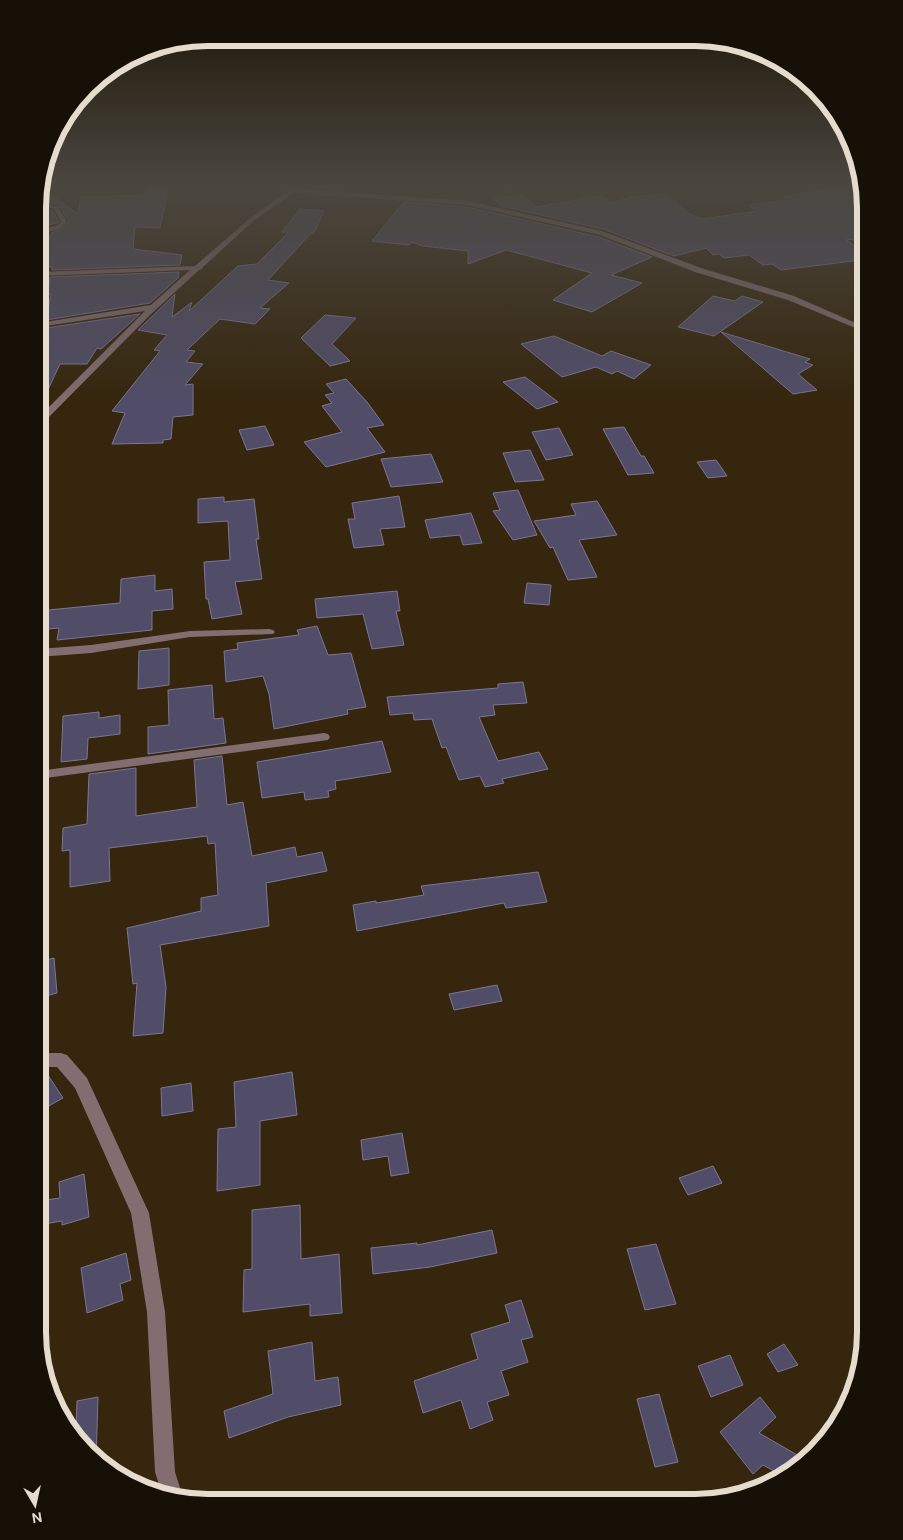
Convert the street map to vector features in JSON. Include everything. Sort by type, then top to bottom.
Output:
[{"type":"street","points":[[46,415],[154,307],[211,258]]},
{"type":"street","points":[[667,258],[698,270],[792,298],[857,326]]},
{"type":"street","points":[[46,274],[200,268]]},
{"type":"street","points":[[46,323],[154,307]]},
{"type":"street","points":[[46,652],[91,649],[190,634],[269,632]]},
{"type":"street","points":[[46,774],[324,737]]},
{"type":"street","points":[[46,1060],[61,1060],[81,1083],[140,1213],[156,1312],[166,1472],[171,1489]]},
{"type":"building","points":[[46,258],[181,258],[180,265],[52,270],[52,267],[46,267]]},
{"type":"building","points":[[263,258],[288,258],[268,280],[289,283],[260,308],[270,309],[255,324],[220,319],[187,350],[195,351],[186,362],[203,364],[185,385],[193,384],[193,415],[173,417],[171,439],[163,440],[163,443],[112,444],[125,413],[112,411],[160,351],[154,350],[167,335],[138,330],[175,294],[172,317],[192,302],[189,311],[238,266],[257,264]]},
{"type":"building","points":[[468,258],[485,258],[468,264]]},
{"type":"building","points":[[535,258],[650,258],[611,275],[642,283],[592,312],[553,300],[592,273]]},
{"type":"building","points":[[753,258],[857,258],[857,261],[781,270],[772,264],[763,265]]},
{"type":"building","points":[[179,272],[178,278],[150,303],[46,320],[51,294],[48,294],[50,277]]},
{"type":"building","points":[[713,296],[735,301],[742,296],[763,302],[714,336],[678,327]]},
{"type":"building","points":[[140,314],[101,349],[97,348],[87,364],[60,364],[46,394],[46,328]]},
{"type":"building","points":[[325,315],[356,318],[332,344],[350,361],[330,366],[301,338]]},
{"type":"building","points":[[721,332],[810,359],[805,362],[813,365],[798,374],[817,390],[793,394]]},
{"type":"building","points":[[554,336],[602,356],[611,351],[651,365],[634,379],[617,371],[612,374],[596,367],[562,377],[521,344]]},
{"type":"building","points":[[525,377],[558,402],[537,409],[503,382]]},
{"type":"building","points":[[346,379],[367,402],[384,425],[367,428],[385,452],[326,467],[304,442],[342,432],[322,406],[332,403],[325,395],[334,393],[326,384]]},
{"type":"building","points":[[265,426],[274,445],[247,450],[239,430]]},
{"type":"building","points":[[624,427],[641,456],[644,456],[654,473],[628,475],[603,429]]},
{"type":"building","points":[[559,428],[573,455],[546,460],[532,432]]},
{"type":"building","points":[[530,450],[544,480],[515,482],[503,453]]},
{"type":"building","points":[[431,454],[443,482],[391,487],[381,459]]},
{"type":"building","points":[[716,460],[727,476],[708,478],[697,462]]},
{"type":"building","points":[[518,490],[537,535],[513,540],[493,511],[500,510],[493,493]]},
{"type":"building","points":[[399,496],[405,527],[380,529],[384,545],[354,548],[348,519],[355,519],[352,503]]},
{"type":"building","points":[[224,497],[224,502],[254,499],[259,539],[256,539],[262,579],[235,582],[242,614],[212,619],[208,599],[206,599],[204,562],[230,560],[228,521],[198,523],[198,499]]},
{"type":"building","points":[[597,501],[617,535],[579,540],[597,577],[568,580],[553,547],[550,548],[534,521],[576,515],[571,504]]},
{"type":"building","points":[[471,513],[482,543],[463,545],[460,535],[430,538],[425,520]]},
{"type":"building","points":[[155,575],[155,591],[172,589],[173,609],[152,611],[152,630],[57,640],[59,628],[46,629],[46,610],[120,603],[121,579]]},
{"type":"building","points":[[527,583],[551,585],[549,605],[524,603]]},
{"type":"building","points":[[397,591],[400,611],[396,611],[404,645],[372,649],[363,614],[317,618],[315,599]]},
{"type":"building","points":[[317,626],[328,655],[351,653],[366,707],[347,710],[348,714],[274,729],[269,694],[263,676],[226,682],[224,651],[238,649],[237,643],[299,635],[297,630]]},
{"type":"building","points":[[169,648],[169,685],[138,689],[139,651]]},
{"type":"building","points":[[523,682],[527,703],[493,705],[495,715],[479,717],[498,761],[539,752],[548,769],[502,779],[504,783],[485,787],[480,776],[459,780],[446,747],[442,748],[432,719],[414,720],[413,713],[390,715],[387,697],[498,688],[498,684]]},
{"type":"building","points":[[212,685],[214,719],[223,718],[226,743],[148,754],[148,727],[169,725],[168,690]]},
{"type":"building","points":[[99,712],[99,718],[120,715],[120,734],[88,738],[87,759],[61,762],[63,716]]},
{"type":"building","points":[[382,741],[391,772],[335,781],[336,789],[328,791],[329,797],[305,800],[304,792],[262,798],[257,762]]},
{"type":"building","points":[[222,756],[227,805],[243,802],[252,856],[295,847],[297,857],[322,852],[327,871],[266,883],[269,926],[160,945],[166,987],[163,1033],[133,1036],[137,983],[133,984],[127,928],[201,911],[201,898],[218,895],[215,843],[208,844],[207,836],[109,848],[110,881],[70,887],[70,850],[62,851],[63,828],[87,824],[89,774],[136,768],[136,816],[197,807],[194,760]]},
{"type":"building","points":[[538,872],[547,902],[506,908],[504,903],[357,931],[353,905],[424,895],[421,886]]},
{"type":"building","points":[[54,958],[57,993],[46,996],[46,960]]},
{"type":"building","points":[[497,985],[502,1001],[454,1010],[449,994]]},
{"type":"building","points":[[46,1072],[63,1098],[46,1107]]},
{"type":"building","points":[[292,1072],[297,1115],[260,1121],[260,1185],[217,1191],[218,1129],[236,1127],[234,1082]]},
{"type":"building","points":[[191,1083],[193,1111],[162,1116],[161,1088]]},
{"type":"building","points":[[402,1133],[409,1173],[391,1176],[388,1156],[363,1160],[361,1140]]},
{"type":"building","points":[[713,1166],[722,1183],[688,1195],[679,1178]]},
{"type":"building","points":[[84,1174],[89,1217],[62,1225],[62,1221],[46,1224],[46,1200],[60,1198],[59,1182]]},
{"type":"building","points":[[300,1205],[301,1259],[339,1254],[342,1313],[310,1316],[310,1304],[243,1312],[244,1270],[252,1269],[252,1210]]},
{"type":"building","points":[[492,1230],[497,1253],[430,1267],[373,1274],[371,1248],[417,1243],[417,1245]]},
{"type":"building","points":[[656,1244],[676,1304],[645,1310],[627,1249]]},
{"type":"building","points":[[126,1253],[131,1280],[120,1284],[123,1300],[87,1313],[81,1268]]},
{"type":"building","points":[[521,1300],[533,1337],[521,1340],[528,1362],[501,1371],[509,1395],[487,1402],[493,1420],[470,1429],[461,1400],[423,1413],[414,1381],[478,1359],[471,1334],[510,1322],[505,1305]]},
{"type":"building","points":[[312,1342],[315,1381],[338,1377],[341,1405],[288,1417],[229,1438],[224,1411],[273,1394],[268,1351]]},
{"type":"building","points":[[784,1344],[798,1365],[778,1372],[767,1354]]},
{"type":"building","points":[[730,1355],[743,1385],[711,1397],[698,1366]]},
{"type":"building","points":[[659,1394],[678,1462],[655,1467],[637,1399]]},
{"type":"building","points":[[98,1397],[96,1448],[76,1425],[77,1401]]},
{"type":"building","points":[[760,1397],[776,1417],[759,1433],[798,1455],[776,1472],[763,1465],[753,1474],[720,1432]]}]
